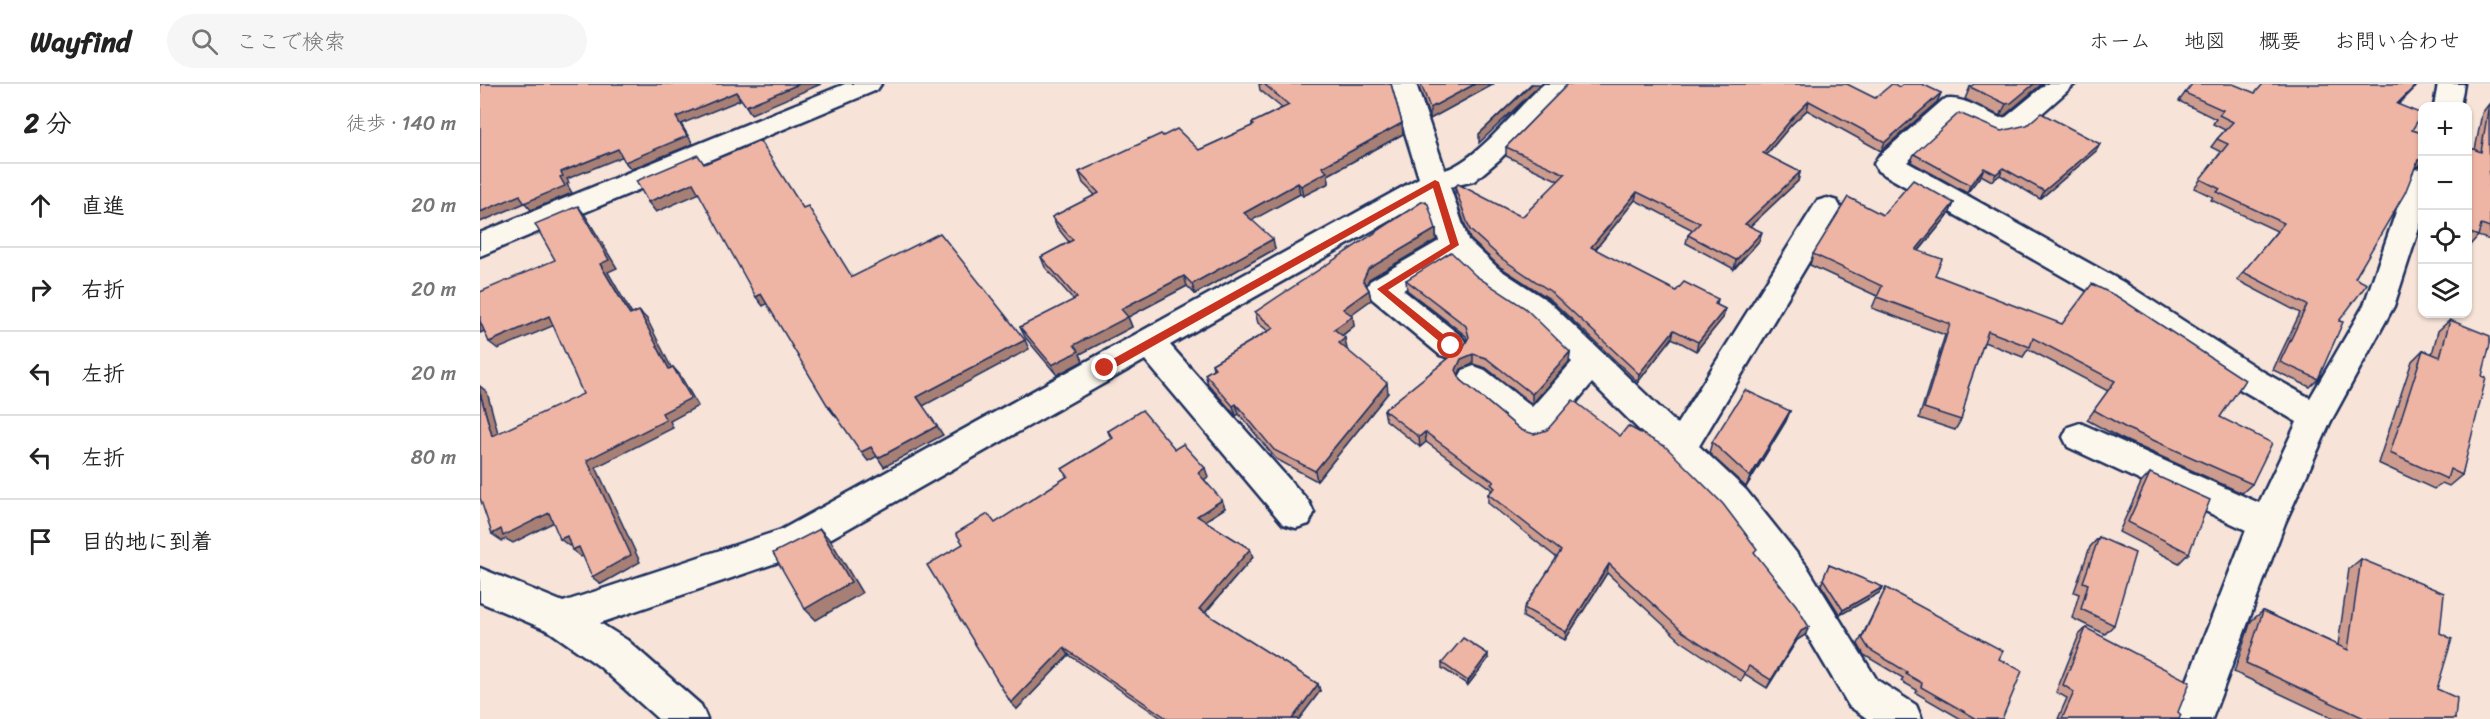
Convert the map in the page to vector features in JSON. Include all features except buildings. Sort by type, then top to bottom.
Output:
[{"type":"street","points":[[480,246],[868,84]]},
{"type":"street","points":[[1403,84],[1455,245],[1488,277],[1537,309],[1734,501],[1793,577],[1863,693],[1902,719]]},
{"type":"street","points":[[562,619],[792,542],[1435,182],[1464,174],[1490,153],[1560,84]]},
{"type":"street","points":[[2062,84],[2014,124],[1997,127],[1952,106],[1888,164],[2112,290],[2249,379],[2316,417]]},
{"type":"street","points":[[2448,102],[2451,84]]},
{"type":"street","points":[[2192,719],[2267,523],[2316,417],[2379,306],[2418,189]]},
{"type":"street","points":[[1680,448],[1827,208]]},
{"type":"street","points":[[1451,346],[1381,289],[1455,245]]},
{"type":"street","points":[[1149,343],[1296,513]]},
{"type":"street","points":[[1474,379],[1534,428],[1591,362]]},
{"type":"street","points":[[2080,437],[2267,523]]},
{"type":"street","points":[[480,585],[562,619],[612,653],[687,719]]},
{"type":"route","points":[[1105,368],[1435,182],[1455,245],[1381,289],[1451,346]]}]
